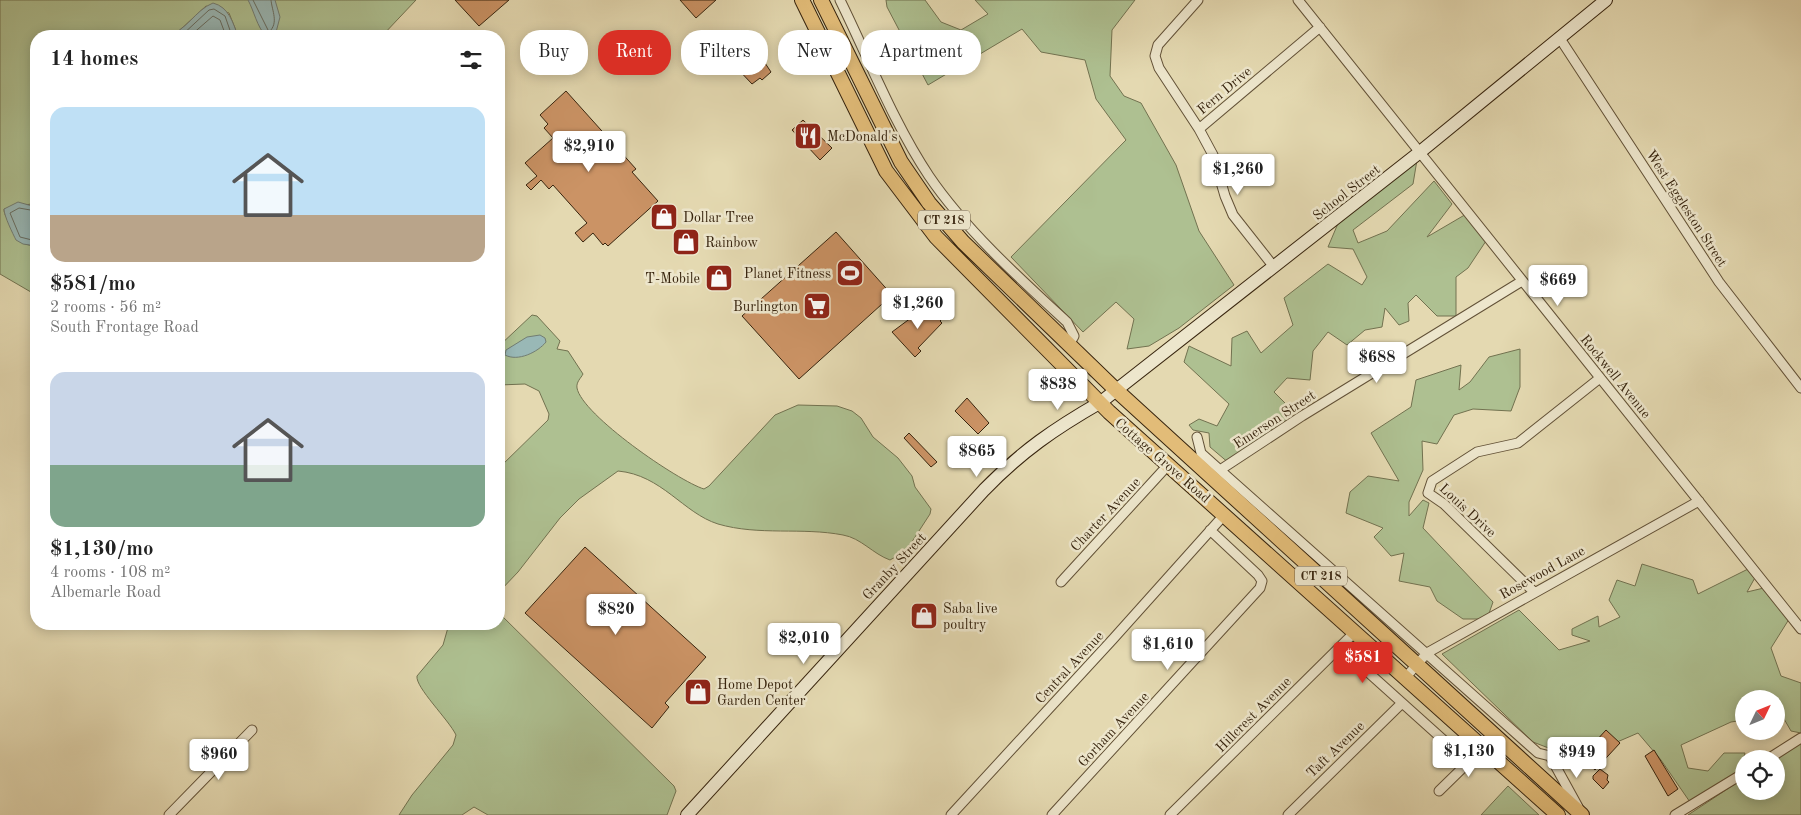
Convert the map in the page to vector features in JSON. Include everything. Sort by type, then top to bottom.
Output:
[{"type":"main road","name":"Cottage Grove Road","points":[[802,0],[886,171],[936,237],[1101,402],[1558,815]]},
{"type":"main road","name":"Cottage Grove Road","points":[[821,0],[901,162],[940,216],[993,272],[1116,390],[1581,815]]},
{"type":"main road","name":"School Street","points":[[1101,402],[1420,152],[1606,0]]},
{"type":"main road","points":[[886,171],[901,162]]},
{"type":"main road","name":"Granby Street","points":[[687,815],[1003,470],[1041,438],[1101,402]]},
{"type":"street","points":[[840,0],[861,43]]},
{"type":"street","points":[[1198,0],[1158,45],[1156,56],[1158,68],[1199,129]]},
{"type":"street","name":"Rockwell Avenue","points":[[1298,0],[1801,629]]},
{"type":"street","name":"Fern Drive","points":[[1274,267],[1234,215],[1225,196],[1213,155],[1199,129],[1320,27]]},
{"type":"street","name":"West Eggleston Street","points":[[1559,37],[1720,282],[1801,388]]},
{"type":"street","points":[[861,82],[877,75],[909,142],[931,178],[957,211],[1067,322],[1074,336],[1069,344]]},
{"type":"street","points":[[993,272],[1004,260]]},
{"type":"street","name":"Emerson Street","points":[[1220,470],[1302,416],[1522,281]]},
{"type":"street","name":"Louis Drive","points":[[1534,592],[1444,504],[1428,493],[1432,481],[1477,452],[1518,443],[1600,378]]},
{"type":"street","name":"Cottage Grove Road","points":[[1197,437],[1201,452],[1220,470],[1538,753],[1550,756],[1581,815]]},
{"type":"street","name":"Charter Avenue","points":[[1060,582],[1169,464]]},
{"type":"street","name":"Rosewood Lane","points":[[1406,677],[1427,653],[1698,501]]},
{"type":"street","name":"Central Avenue","points":[[951,815],[1225,514]]},
{"type":"street","name":"Gorham Avenue","points":[[1052,815],[1260,588],[1262,582],[1258,574],[1210,530]]},
{"type":"street","name":"Hillcrest Avenue","points":[[1170,815],[1355,632]]},
{"type":"street","points":[[1340,647],[1468,762]]},
{"type":"street","name":"Taft Avenue","points":[[1288,815],[1402,703]]},
{"type":"street","points":[[169,815],[252,730]]},
{"type":"street","points":[[1782,750],[1801,738]]},
{"type":"street","points":[[1439,791],[1484,747]]},
{"type":"street","points":[[1675,815],[1735,778]]},
{"type":"green space","points":[[0,0],[416,0],[388,30],[236,30],[229,13],[206,6],[180,30],[30,30],[30,204],[4,209],[5,215],[19,240],[30,245],[30,292],[0,274]]},
{"type":"green space","points":[[886,0],[925,0],[941,22],[961,30],[899,30],[887,7]]},
{"type":"green space","points":[[975,0],[1135,0],[1112,30],[1110,76],[1124,96],[1141,103],[1176,165],[1199,231],[1234,285],[1179,328],[1149,346],[1127,349],[1134,319],[1116,302],[1083,332],[1011,257],[1126,140],[1096,99],[1085,60],[1041,52],[1022,29],[981,53],[981,30],[961,30],[988,14]]},
{"type":"green space","points":[[923,75],[945,75],[928,85]]},
{"type":"green space","points":[[1417,160],[1413,184],[1353,230],[1358,243],[1387,231],[1434,181],[1452,204],[1427,237],[1468,213],[1488,238],[1468,268],[1456,277],[1456,316],[1437,316],[1416,295],[1408,303],[1409,321],[1399,325],[1385,308],[1382,327],[1365,330],[1347,345],[1328,332],[1313,351],[1310,380],[1287,378],[1274,392],[1290,408],[1294,421],[1230,464],[1210,447],[1209,433],[1193,430],[1189,425],[1199,419],[1217,426],[1229,404],[1184,362],[1189,346],[1231,366],[1232,338],[1247,331],[1261,353],[1293,325],[1284,298],[1328,264],[1362,285],[1367,277],[1353,249],[1328,247],[1342,214]]},
{"type":"green space","points":[[532,315],[537,316],[560,341],[557,349],[568,351],[583,374],[577,388],[583,400],[595,414],[654,461],[674,474],[704,489],[709,486],[775,415],[798,405],[837,406],[852,411],[861,418],[873,437],[898,458],[912,476],[915,487],[931,509],[930,514],[906,551],[890,560],[856,539],[843,535],[749,530],[718,524],[705,519],[647,479],[618,471],[579,499],[560,518],[505,586],[505,462],[548,420],[549,414],[539,391],[525,384],[505,385],[505,340]]},
{"type":"green space","points":[[1520,349],[1520,387],[1511,411],[1473,409],[1454,415],[1437,444],[1422,441],[1423,470],[1409,502],[1409,516],[1423,500],[1429,503],[1423,528],[1493,602],[1487,619],[1463,619],[1437,601],[1430,587],[1399,581],[1404,553],[1391,556],[1374,537],[1383,528],[1346,513],[1350,492],[1368,476],[1399,481],[1371,433],[1411,407],[1416,380],[1461,365],[1459,390],[1470,382],[1489,357]]},
{"type":"green space","points":[[1642,564],[1693,580],[1698,594],[1752,567],[1757,574],[1747,592],[1768,587],[1791,616],[1771,648],[1781,676],[1801,683],[1801,733],[1791,731],[1785,721],[1785,690],[1735,690],[1735,721],[1681,745],[1688,768],[1708,771],[1724,753],[1735,753],[1735,778],[1692,805],[1661,760],[1638,733],[1573,761],[1559,752],[1533,742],[1442,654],[1519,610],[1559,650],[1590,641],[1572,635],[1572,629],[1598,616],[1599,627],[1620,617],[1609,600],[1617,580],[1635,586]]},
{"type":"green space","points":[[505,619],[674,786],[676,791],[667,815],[488,815],[474,807],[462,815],[399,815],[412,795],[453,745],[456,735],[421,688],[417,676],[443,645],[447,630],[505,630]]},
{"type":"green space","points":[[1801,741],[1801,815],[1688,815],[1735,784],[1735,800],[1785,800],[1785,753]]},
{"type":"green space","points":[[1508,786],[1539,815],[1481,815]]},
{"type":"water","points":[[248,0],[275,0],[280,17],[277,30],[262,30]]},
{"type":"water","points":[[213,3],[223,8],[236,30],[179,30]]},
{"type":"water","points":[[18,202],[30,205],[30,245],[16,240],[5,216],[4,209]]},
{"type":"water","points":[[540,335],[545,338],[546,342],[533,352],[522,357],[505,355],[506,350],[527,337]]},
{"type":"building","points":[[455,0],[509,0],[479,26]]},
{"type":"building","points":[[680,0],[716,0],[696,18]]},
{"type":"building","points":[[743,75],[768,75],[762,80],[760,78],[752,84]]},
{"type":"building","points":[[566,91],[636,169],[632,172],[658,201],[608,246],[605,243],[603,245],[593,233],[583,242],[575,233],[587,223],[553,185],[549,189],[541,180],[531,190],[526,185],[537,176],[525,163],[553,138],[544,128],[548,124],[540,115]]},
{"type":"building","name":"McDonald's","points":[[803,120],[832,148],[820,160],[792,130]]},
{"type":"building","name":"Burlington","points":[[836,232],[892,295],[799,379],[742,316]]},
{"type":"building","points":[[927,306],[942,319],[940,321],[942,323],[918,348],[921,351],[915,357],[892,332]]},
{"type":"building","points":[[967,398],[989,423],[978,434],[955,411]]},
{"type":"building","points":[[909,433],[937,462],[931,467],[904,438]]},
{"type":"building","points":[[585,547],[706,657],[665,703],[669,707],[652,728],[525,613]]},
{"type":"building","points":[[1606,730],[1620,743],[1595,770],[1582,758]]},
{"type":"building","points":[[1654,750],[1678,789],[1668,796],[1645,756]]},
{"type":"building","points":[[1600,769],[1608,775],[1607,780],[1609,782],[1603,789],[1593,779],[1593,776]]},
{"type":"place","name":"McDonald's","points":[[808,136]]},
{"type":"place","name":"Dollar Tree","points":[[664,217]]},
{"type":"place","name":"Rainbow","points":[[686,242]]},
{"type":"place","name":"Planet Fitness","points":[[850,273]]},
{"type":"place","name":"T-Mobile","points":[[719,278]]},
{"type":"place","name":"Burlington","points":[[817,306]]},
{"type":"place","name":"Saba live poultry","points":[[924,616]]},
{"type":"place","name":"Home Depot Garden Center","points":[[698,692]]}]
